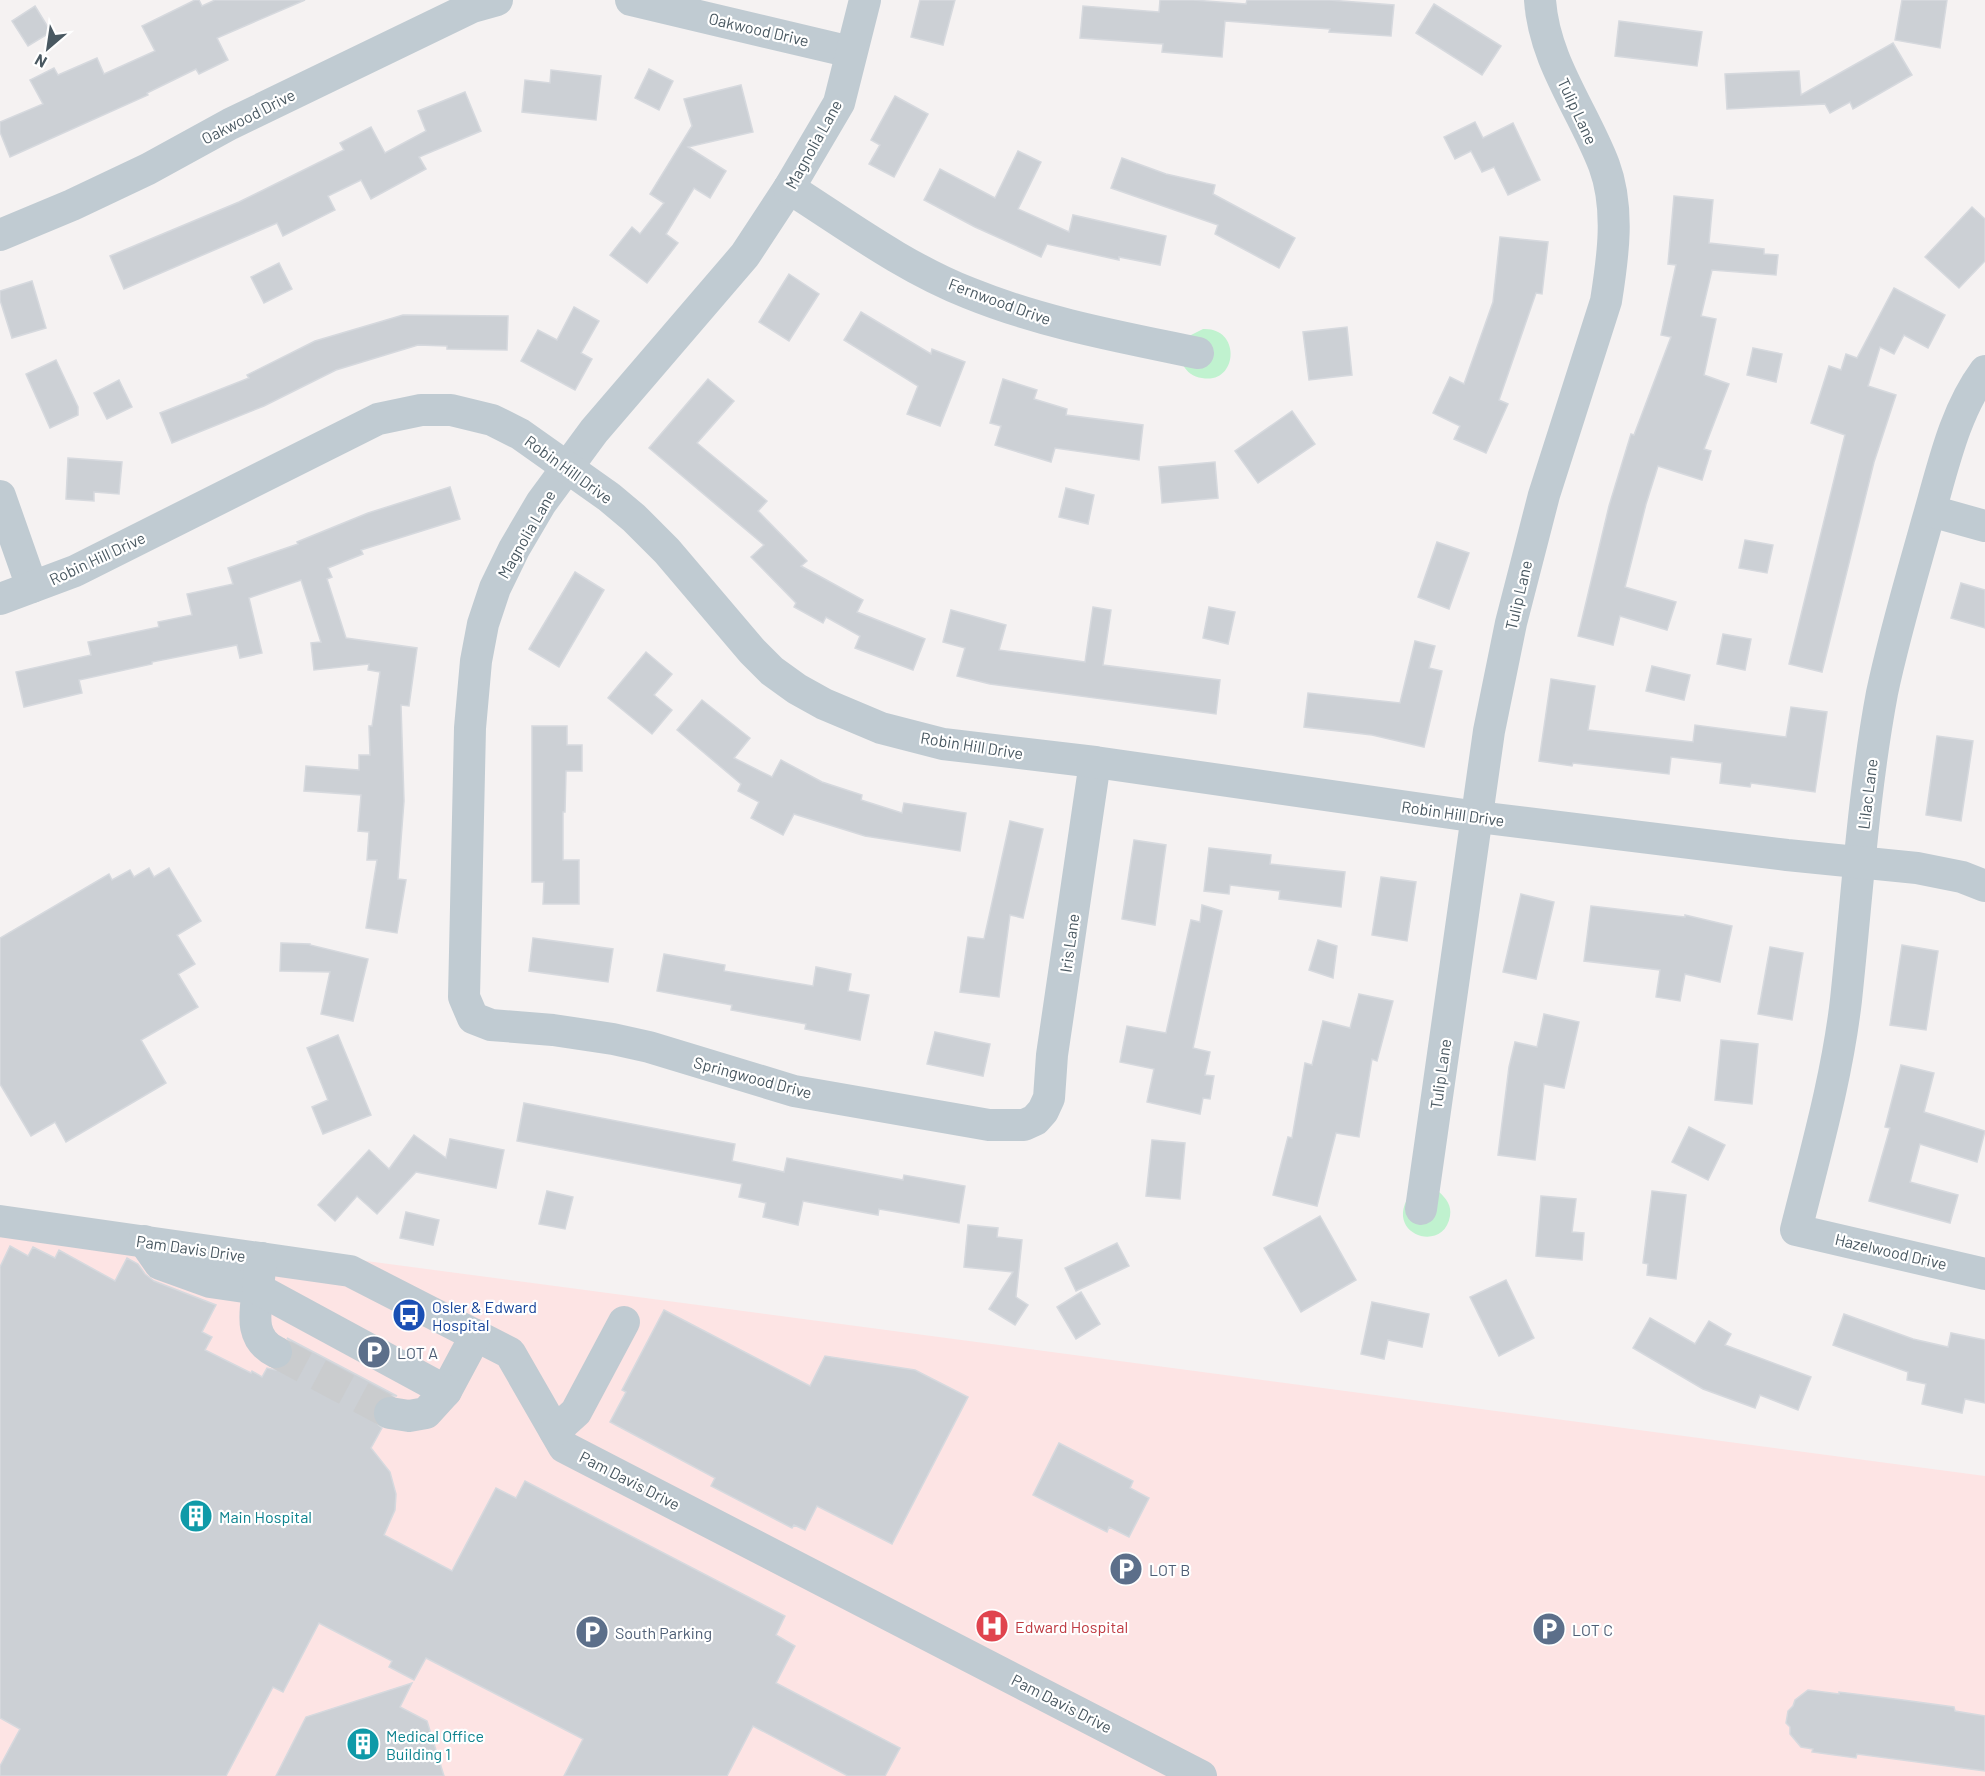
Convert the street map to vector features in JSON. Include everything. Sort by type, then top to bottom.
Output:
[{"type":"street","name":"Oakwood Drive","points":[[0,235],[82,201],[230,124],[472,7],[497,0]]},
{"type":"street","name":"Oakwood Drive","points":[[631,0],[851,52]]},
{"type":"street","name":"Magnolia Lane","points":[[473,1018],[464,997],[470,728],[476,661],[483,624],[495,588],[514,549],[541,503],[594,432],[745,255],[789,188],[839,102],[864,0]]},
{"type":"street","name":"Tulip Lane","points":[[1421,1209],[1489,732],[1511,623],[1544,495],[1606,301],[1612,268],[1614,231],[1612,196],[1604,166],[1562,78],[1541,18],[1540,0]]},
{"type":"street","name":"Fernwood Drive","points":[[789,188],[912,265],[967,293],[1089,331],[1198,353]]},
{"type":"street","name":"Lilac Lane","points":[[1796,1230],[1834,1076],[1846,1000],[1871,763],[1882,693],[1894,638],[1930,511],[1959,421],[1977,382],[1985,371]]},
{"type":"street","name":"Robin Hill Drive","points":[[0,599],[75,571],[378,419],[421,410],[451,410],[492,420],[520,434],[609,497],[667,551],[772,671],[806,694],[848,716],[881,728],[943,744],[1095,762],[1478,817],[1787,855],[1917,868],[1962,877],[1985,886]]},
{"type":"street","points":[[0,496],[32,587]]},
{"type":"street","points":[[1930,511],[1985,526]]},
{"type":"street","name":"Iris Lane","points":[[1035,1120],[1043,1111],[1049,1098],[1052,1055],[1095,762]]},
{"type":"street","name":"Springwood Drive","points":[[473,1018],[491,1025],[553,1030],[650,1047],[794,1091],[989,1125],[1024,1125],[1035,1120]]},
{"type":"street","name":"Pam Davis Drive","points":[[0,1221],[144,1242],[265,1282],[350,1271],[510,1353],[564,1447],[1201,1776]]},
{"type":"street","name":"Hazelwood Drive","points":[[1796,1230],[1985,1274]]},
{"type":"street","points":[[276,1352],[260,1338],[254,1321],[265,1282],[349,1338],[446,1391]]},
{"type":"street","points":[[555,1431],[576,1412],[624,1322]]},
{"type":"street","points":[[390,1413],[409,1416],[426,1413],[446,1391],[476,1335]]},
{"type":"shaded area","name":"Edward Hospital","points":[[0,1215],[261,1247],[1985,1476],[1985,1776],[0,1776]]},
{"type":"green space","points":[[1203,329],[1216,331],[1229,345],[1231,355],[1228,365],[1223,373],[1214,378],[1196,377],[1183,365],[1189,336]]},
{"type":"green space","points":[[1439,1192],[1450,1209],[1445,1228],[1438,1234],[1428,1237],[1418,1235],[1409,1229],[1404,1221],[1403,1210],[1409,1196]]},
{"type":"building","points":[[199,0],[202,6],[215,0],[305,0],[217,38],[228,60],[199,74],[196,69],[147,93],[148,95],[10,157],[0,132],[0,122],[43,104],[30,80],[54,68],[58,75],[97,58],[104,74],[155,51],[142,26]]},
{"type":"building","points":[[920,0],[955,0],[943,45],[911,37]]},
{"type":"building","points":[[1160,0],[1246,4],[1247,0],[1329,0],[1394,5],[1391,36],[1225,21],[1222,57],[1162,52],[1163,44],[1080,38],[1083,6],[1159,12]]},
{"type":"building","points":[[1902,0],[1947,0],[1940,48],[1895,40]]},
{"type":"building","points":[[1434,4],[1501,46],[1482,75],[1416,33]]},
{"type":"building","points":[[35,6],[51,32],[28,46],[12,21]]},
{"type":"building","points":[[1619,21],[1702,32],[1697,66],[1615,56]]},
{"type":"building","points":[[1893,43],[1912,75],[1853,109],[1850,102],[1830,113],[1825,104],[1727,109],[1725,74],[1799,71],[1801,95]]},
{"type":"building","points":[[649,69],[673,81],[659,110],[635,98]]},
{"type":"building","points":[[551,70],[601,76],[596,120],[522,112],[525,80],[550,83]]},
{"type":"building","points":[[741,85],[753,132],[688,147],[726,171],[710,198],[694,188],[666,234],[678,243],[647,283],[610,255],[632,227],[640,234],[664,203],[650,194],[692,126],[684,99]]},
{"type":"building","points":[[465,92],[481,131],[419,157],[426,169],[371,199],[361,180],[328,196],[335,210],[283,236],[277,223],[124,289],[110,256],[239,202],[344,150],[340,143],[371,127],[385,153],[426,131],[418,111]]},
{"type":"building","points":[[895,96],[928,114],[894,177],[869,164],[880,145],[871,140]]},
{"type":"building","points":[[1475,122],[1483,138],[1513,123],[1540,180],[1508,195],[1494,167],[1482,172],[1471,151],[1455,159],[1444,137]]},
{"type":"building","points":[[1018,151],[1041,162],[1018,209],[1069,232],[1073,215],[1166,236],[1160,265],[1119,257],[1119,260],[1047,244],[1041,257],[975,227],[924,200],[940,169],[995,198]]},
{"type":"building","points":[[1122,158],[1166,174],[1215,185],[1213,194],[1295,238],[1279,268],[1215,234],[1218,225],[1111,188]]},
{"type":"building","points":[[1674,196],[1713,200],[1709,243],[1764,249],[1764,254],[1778,255],[1776,275],[1712,270],[1701,316],[1716,319],[1704,375],[1729,384],[1704,449],[1711,451],[1702,480],[1658,466],[1625,587],[1676,602],[1667,630],[1620,616],[1613,645],[1578,636],[1609,506],[1631,434],[1634,435],[1671,337],[1661,335],[1676,265],[1668,264]]},
{"type":"building","points":[[1972,207],[1985,219],[1985,261],[1959,288],[1925,257]]},
{"type":"building","points":[[1500,237],[1548,242],[1542,294],[1536,293],[1499,400],[1508,404],[1486,453],[1454,439],[1460,426],[1433,413],[1450,377],[1464,384],[1493,302]]},
{"type":"building","points":[[279,263],[292,289],[264,303],[251,277]]},
{"type":"building","points":[[789,274],[819,294],[789,341],[759,322]]},
{"type":"building","points":[[32,281],[46,328],[12,338],[0,300],[0,291]]},
{"type":"building","points":[[1894,288],[1945,315],[1928,348],[1904,335],[1894,354],[1880,347],[1868,386],[1896,395],[1874,462],[1822,672],[1789,664],[1845,435],[1811,423],[1829,366],[1841,370],[1846,354],[1857,358]]},
{"type":"building","points":[[574,307],[599,321],[581,353],[592,359],[575,390],[521,361],[538,330],[557,340]]},
{"type":"building","points":[[861,312],[931,354],[932,349],[965,362],[940,426],[907,414],[918,386],[844,340]]},
{"type":"building","points":[[403,315],[508,316],[507,350],[447,349],[447,346],[418,345],[336,370],[264,406],[172,443],[160,413],[249,378],[247,375],[315,341]]},
{"type":"building","points":[[1347,327],[1352,375],[1309,380],[1303,332]]},
{"type":"building","points":[[1753,348],[1782,354],[1776,382],[1747,375]]},
{"type":"building","points":[[56,360],[78,407],[78,415],[50,428],[26,374]]},
{"type":"building","points":[[708,379],[734,401],[697,443],[767,501],[758,511],[807,561],[801,566],[863,600],[857,612],[925,639],[913,670],[855,648],[860,636],[826,617],[823,623],[794,607],[796,603],[751,557],[764,545],[649,448]]},
{"type":"building","points":[[1003,379],[1037,390],[1034,399],[1067,409],[1066,415],[1143,425],[1139,460],[1055,448],[1051,462],[995,445],[1001,426],[990,423]]},
{"type":"building","points":[[119,380],[132,407],[107,419],[94,393]]},
{"type":"building","points":[[1292,411],[1315,444],[1258,483],[1235,451]]},
{"type":"building","points":[[68,458],[122,462],[119,494],[94,492],[94,501],[66,499]]},
{"type":"building","points":[[1215,462],[1218,498],[1162,503],[1159,467]]},
{"type":"building","points":[[450,487],[460,519],[361,550],[363,554],[328,568],[332,577],[327,579],[346,638],[417,648],[409,706],[401,705],[404,801],[398,879],[406,880],[397,933],[366,928],[377,860],[367,860],[369,832],[358,831],[361,795],[304,791],[306,766],[359,770],[359,755],[370,755],[369,726],[372,726],[380,672],[368,670],[369,664],[314,670],[311,643],[321,642],[301,580],[249,598],[262,653],[240,658],[237,645],[152,662],[152,664],[79,680],[82,693],[24,707],[16,672],[91,655],[88,642],[159,627],[158,622],[192,615],[187,594],[233,584],[228,568],[298,544],[297,542],[368,513]]},
{"type":"building","points":[[1066,488],[1094,495],[1088,524],[1059,517]]},
{"type":"building","points":[[1745,540],[1773,545],[1767,573],[1739,568]]},
{"type":"building","points":[[1437,542],[1469,553],[1449,609],[1418,597]]},
{"type":"building","points":[[575,572],[604,590],[559,667],[529,649]]},
{"type":"building","points":[[1961,583],[1985,590],[1985,628],[1951,618]]},
{"type":"building","points":[[1093,607],[1111,610],[1103,665],[1220,680],[1216,714],[990,684],[957,676],[965,648],[943,642],[951,610],[1006,625],[999,650],[1085,662]]},
{"type":"building","points":[[1209,607],[1235,612],[1228,644],[1203,638]]},
{"type":"building","points":[[1723,634],[1751,639],[1745,670],[1717,664]]},
{"type":"building","points":[[1415,641],[1435,646],[1429,668],[1442,671],[1424,747],[1372,735],[1304,727],[1308,693],[1400,703]]},
{"type":"building","points":[[646,652],[672,674],[654,695],[672,710],[652,734],[608,698]]},
{"type":"building","points":[[1652,666],[1690,675],[1684,700],[1646,691]]},
{"type":"building","points":[[1551,679],[1595,686],[1588,730],[1693,742],[1695,725],[1786,737],[1791,707],[1827,712],[1815,792],[1751,783],[1750,787],[1720,783],[1722,763],[1671,757],[1669,774],[1539,761]]},
{"type":"building","points":[[702,700],[750,738],[734,758],[772,777],[781,760],[822,782],[862,795],[861,800],[902,813],[904,803],[966,813],[960,851],[865,836],[794,814],[783,835],[751,818],[759,802],[738,791],[741,784],[677,730]]},
{"type":"building","points":[[532,726],[567,726],[567,745],[582,745],[582,771],[566,771],[565,812],[563,812],[563,860],[579,860],[579,904],[543,904],[544,882],[532,882]]},
{"type":"building","points":[[1937,736],[1973,741],[1961,821],[1926,815]]},
{"type":"building","points":[[1010,821],[1043,829],[1023,918],[1010,915],[999,997],[960,992],[968,937],[984,939]]},
{"type":"building","points":[[1134,840],[1166,845],[1155,925],[1122,919]]},
{"type":"building","points":[[1209,848],[1271,855],[1270,864],[1345,872],[1341,907],[1279,899],[1280,891],[1230,885],[1229,894],[1204,891]]},
{"type":"building","points":[[149,868],[154,877],[169,868],[201,921],[177,935],[195,964],[178,974],[198,1007],[141,1040],[166,1083],[66,1142],[55,1122],[31,1136],[0,1084],[0,938],[109,874],[112,880],[130,870],[134,877]]},
{"type":"building","points":[[1381,877],[1416,882],[1407,941],[1372,935]]},
{"type":"building","points":[[1521,894],[1554,902],[1536,979],[1503,972]]},
{"type":"building","points":[[1202,905],[1222,911],[1193,1048],[1210,1052],[1205,1075],[1214,1076],[1210,1099],[1203,1098],[1200,1114],[1147,1102],[1154,1069],[1120,1062],[1127,1026],[1166,1033],[1191,920],[1200,922]]},
{"type":"building","points":[[1591,906],[1685,917],[1685,915],[1732,926],[1720,982],[1685,974],[1680,1001],[1656,997],[1660,970],[1584,961]]},
{"type":"building","points":[[533,938],[613,949],[608,982],[529,971]]},
{"type":"building","points":[[1318,940],[1337,946],[1333,978],[1309,970]]},
{"type":"building","points":[[281,943],[310,944],[368,959],[353,1021],[321,1014],[330,972],[280,971]]},
{"type":"building","points":[[1902,945],[1938,951],[1926,1030],[1890,1025]]},
{"type":"building","points":[[1770,947],[1803,953],[1792,1020],[1758,1014]]},
{"type":"building","points":[[664,954],[725,965],[724,971],[813,986],[816,967],[851,974],[848,991],[869,995],[860,1040],[805,1029],[806,1024],[731,1010],[732,1005],[657,991]]},
{"type":"building","points":[[1359,994],[1393,1001],[1377,1061],[1372,1059],[1359,1137],[1336,1133],[1317,1206],[1273,1195],[1288,1137],[1292,1138],[1305,1063],[1312,1065],[1323,1021],[1350,1028]]},
{"type":"building","points":[[1544,1014],[1579,1022],[1564,1088],[1544,1084],[1535,1160],[1498,1155],[1509,1067],[1515,1042],[1537,1047]]},
{"type":"building","points":[[935,1032],[990,1044],[983,1076],[927,1064]]},
{"type":"building","points":[[338,1035],[371,1115],[323,1134],[312,1107],[328,1100],[307,1048]]},
{"type":"building","points":[[1721,1040],[1758,1044],[1752,1104],[1715,1100]]},
{"type":"building","points":[[1901,1065],[1934,1073],[1924,1112],[1985,1131],[1977,1162],[1920,1144],[1910,1182],[1958,1195],[1950,1223],[1869,1201],[1890,1128],[1885,1127]]},
{"type":"building","points":[[524,1103],[735,1144],[732,1161],[784,1172],[787,1158],[903,1180],[904,1175],[965,1186],[959,1223],[879,1209],[878,1215],[803,1201],[798,1225],[763,1217],[766,1203],[739,1197],[742,1184],[517,1141]]},
{"type":"building","points":[[1689,1127],[1725,1145],[1708,1180],[1672,1162]]},
{"type":"building","points":[[414,1135],[446,1158],[450,1139],[504,1150],[496,1188],[416,1172],[377,1214],[357,1196],[335,1221],[318,1205],[369,1150],[389,1169]]},
{"type":"building","points":[[1152,1140],[1185,1143],[1180,1199],[1146,1196]]},
{"type":"building","points":[[547,1191],[573,1197],[565,1229],[539,1224]]},
{"type":"building","points":[[1652,1191],[1686,1195],[1676,1279],[1647,1275],[1648,1264],[1643,1263]]},
{"type":"building","points":[[1541,1196],[1576,1199],[1572,1232],[1584,1233],[1582,1260],[1536,1256]]},
{"type":"building","points":[[406,1212],[439,1220],[433,1245],[400,1238]]},
{"type":"building","points":[[1320,1216],[1356,1280],[1301,1312],[1264,1248]]},
{"type":"building","points":[[968,1225],[998,1228],[997,1237],[1022,1240],[1016,1297],[1028,1305],[1015,1325],[989,1309],[1013,1272],[964,1267]]},
{"type":"building","points":[[1117,1243],[1129,1266],[1076,1291],[1065,1268]]},
{"type":"building","name":"Main Hospital","points":[[10,1246],[28,1256],[33,1247],[55,1258],[59,1250],[115,1281],[127,1258],[138,1264],[154,1281],[216,1305],[202,1332],[212,1337],[205,1350],[251,1373],[252,1371],[262,1377],[267,1368],[276,1370],[284,1368],[291,1362],[294,1352],[287,1338],[397,1396],[383,1396],[376,1402],[372,1411],[373,1420],[382,1428],[371,1448],[390,1472],[396,1494],[395,1510],[384,1535],[452,1571],[496,1488],[516,1498],[525,1481],[785,1616],[776,1635],[795,1646],[776,1683],[900,1748],[885,1776],[848,1776],[753,1726],[727,1776],[564,1776],[583,1739],[426,1658],[414,1680],[389,1667],[392,1661],[319,1623],[283,1692],[273,1687],[226,1776],[0,1776],[0,1766],[20,1729],[0,1718],[0,1267]]},
{"type":"building","points":[[1506,1280],[1534,1338],[1499,1356],[1470,1297]]},
{"type":"building","points":[[1081,1292],[1100,1324],[1076,1339],[1057,1307]]},
{"type":"building","points":[[1372,1302],[1429,1314],[1422,1347],[1388,1340],[1384,1359],[1361,1354]]},
{"type":"building","points":[[664,1310],[810,1386],[825,1356],[915,1370],[968,1397],[892,1544],[817,1506],[805,1530],[794,1525],[792,1528],[711,1486],[715,1478],[610,1422],[626,1392],[622,1390]]},
{"type":"building","points":[[1844,1314],[1913,1339],[1948,1347],[1951,1333],[1985,1340],[1985,1403],[1965,1399],[1962,1413],[1922,1404],[1926,1384],[1907,1380],[1908,1372],[1833,1345]]},
{"type":"building","points":[[1650,1318],[1695,1344],[1709,1321],[1731,1334],[1725,1345],[1811,1377],[1798,1410],[1760,1395],[1755,1408],[1703,1389],[1633,1348]]},
{"type":"building","points":[[1059,1443],[1133,1481],[1130,1488],[1149,1498],[1129,1537],[1109,1527],[1107,1532],[1033,1495]]},
{"type":"building","name":"Medical Office Building 1","points":[[412,1683],[400,1707],[427,1721],[444,1776],[276,1776],[306,1717]]},
{"type":"building","points":[[1808,1690],[1954,1707],[1955,1711],[1985,1716],[1985,1771],[1857,1754],[1856,1758],[1812,1752],[1813,1749],[1801,1747],[1790,1734],[1790,1727],[1786,1723],[1788,1711],[1795,1700]]},
{"type":"tunnel","points":[[276,1352],[390,1413]]},
{"type":"place","name":"Osler & Edward Hospital","points":[[409,1315]]},
{"type":"place","name":"LOT A","points":[[374,1352]]},
{"type":"place","name":"Main Hospital","points":[[196,1516]]},
{"type":"place","name":"LOT B","points":[[1126,1569]]},
{"type":"place","name":"Edward Hospital","points":[[992,1626]]},
{"type":"place","name":"LOT C","points":[[1549,1629]]},
{"type":"place","name":"South Parking","points":[[592,1632]]},
{"type":"place","name":"Medical Office Building 1","points":[[363,1744]]}]
